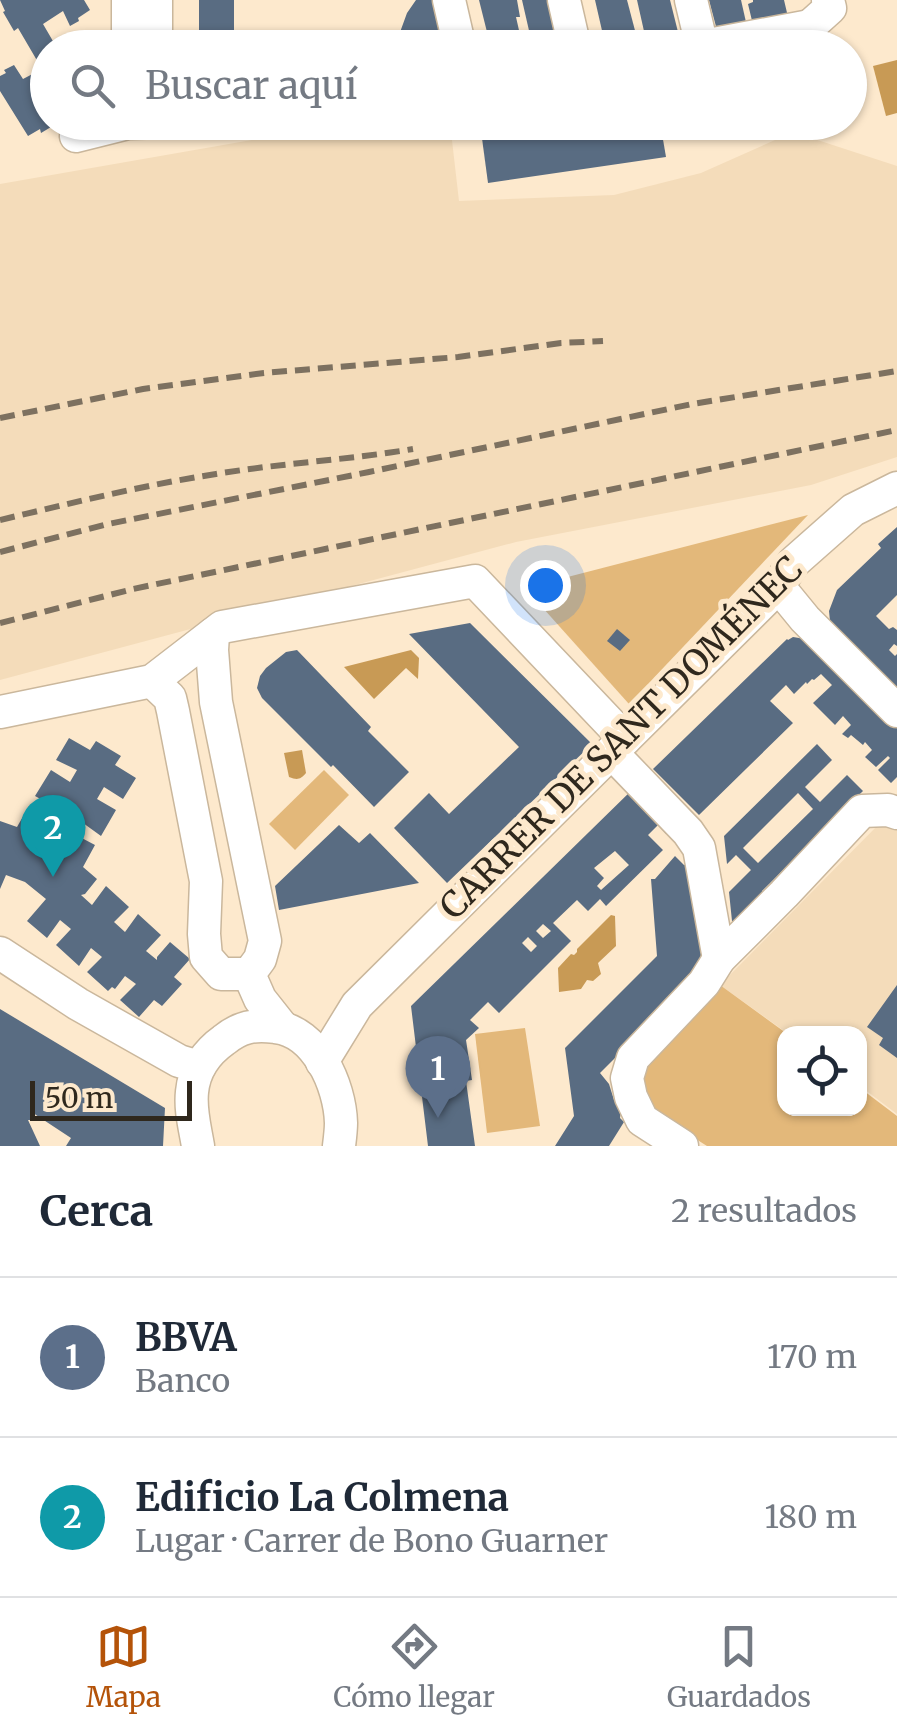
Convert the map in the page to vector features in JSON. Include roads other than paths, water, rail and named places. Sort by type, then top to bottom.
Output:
[{"type":"street","points":[[128,0],[128,30]]},
{"type":"street","points":[[156,0],[156,30]]},
{"type":"street","points":[[449,0],[456,30]]},
{"type":"street","points":[[564,0],[570,30]]},
{"type":"street","points":[[691,0],[698,30]]},
{"type":"street","points":[[750,30],[814,9]]},
{"type":"street","name":"CARRER DE SANT DOMÉNEC","points":[[322,1062],[358,1005],[778,586],[793,563],[853,510],[897,488]]},
{"type":"street","points":[[0,712],[152,681],[222,627],[476,581],[618,746],[699,848],[719,958]]},
{"type":"street","points":[[778,586],[805,619],[897,711]]},
{"type":"street","points":[[213,634],[218,708],[265,941],[260,959],[248,974]]},
{"type":"street","points":[[152,681],[170,698],[173,711],[206,881],[206,957],[221,974],[248,974]]},
{"type":"street","points":[[173,711],[183,696],[207,690],[218,708]]},
{"type":"street","points":[[682,1146],[642,1120],[627,1078],[634,1058],[704,983],[719,958],[862,811],[888,810],[897,814]]},
{"type":"street","points":[[0,953],[78,1004],[178,1061],[196,1079]]},
{"type":"street","points":[[0,969],[196,1079]]},
{"type":"street","points":[[248,974],[260,999],[322,1062],[337,1100],[341,1122],[339,1146]]},
{"type":"street","name":"CARRER DE SANT DOMÉNEC","points":[[196,1079],[212,1048],[235,1032],[250,1026],[289,1030],[358,1005]]},
{"type":"street","points":[[196,1079],[192,1112],[198,1146]]},
{"type":"railway","points":[[0,418],[143,389],[264,373],[603,341]]},
{"type":"railway","points":[[0,552],[108,524],[692,404],[897,371]]},
{"type":"railway","points":[[0,623],[133,589],[897,430]]},
{"type":"railway","points":[[0,520],[189,478],[413,449]]},
{"type":"place","name":"Edificio La Colmena","points":[[53,877]]},
{"type":"place","name":"BBVA","points":[[438,1118]]}]
